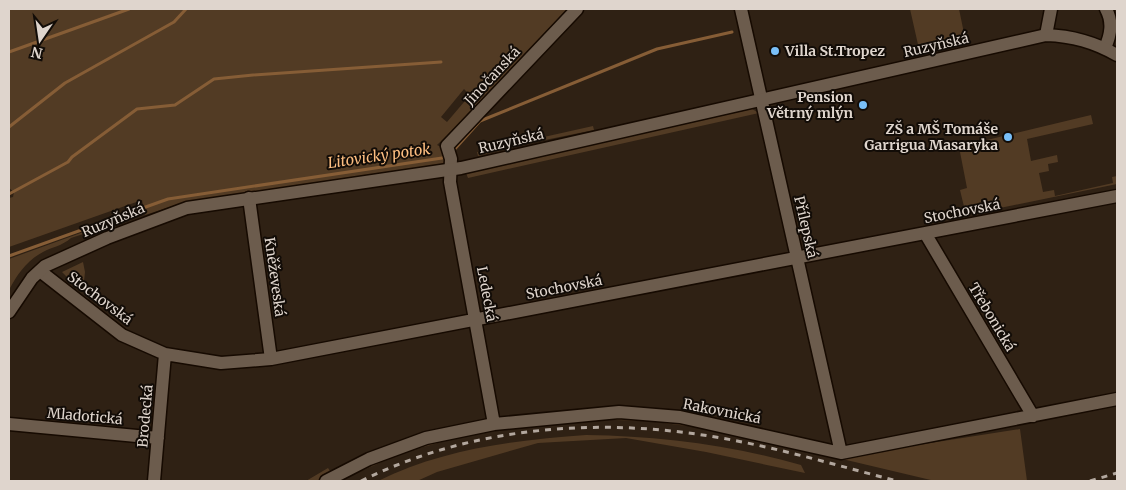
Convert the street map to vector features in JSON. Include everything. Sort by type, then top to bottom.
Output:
[{"type":"street","name":"Jinočanská","points":[[450,160],[447,146],[576,9]]},
{"type":"street","name":"Přílepská","points":[[741,9],[841,453]]},
{"type":"street","points":[[1046,35],[1051,9]]},
{"type":"street","points":[[1105,48],[1109,39],[1111,23],[1106,9]]},
{"type":"street","name":"Ruzyňská","points":[[9,312],[40,271],[52,262],[168,213],[187,208],[249,198],[762,100],[1046,35],[1079,38],[1117,55]]},
{"type":"street","name":"Ledecká","points":[[450,160],[450,182],[494,424]]},
{"type":"street","name":"Stochovská","points":[[40,271],[122,335],[165,354],[221,363],[271,359],[1117,196]]},
{"type":"street","name":"Kněževeská","points":[[249,198],[271,359]]},
{"type":"street","name":"Třebonická","points":[[925,233],[1033,416]]},
{"type":"street","name":"Brodecká","points":[[154,481],[165,354]]},
{"type":"street","name":"Rakovnická","points":[[326,481],[369,459],[426,438],[494,424],[619,412],[680,417],[841,453],[1117,399]]},
{"type":"street","name":"Mladotická","points":[[9,424],[158,438]]},
{"type":"shaded area","points":[[9,9],[567,9],[472,111],[437,145],[443,148],[447,159],[441,167],[182,203],[71,238],[43,252],[23,269],[9,290],[9,259],[144,210],[142,200],[9,247],[9,198],[13,197],[14,192],[9,188]],"holes":[[[464,89],[470,95],[447,122],[441,117]]]},
{"type":"shaded area","points":[[910,9],[959,9],[965,38],[919,49]]},
{"type":"shaded area","points":[[752,109],[759,113],[468,178],[466,173]]},
{"type":"shaded area","points":[[1091,115],[1093,124],[1027,139],[1031,161],[1057,155],[1058,162],[1048,164],[1049,171],[1039,173],[1043,192],[1054,190],[1055,196],[1113,183],[1112,177],[1117,176],[1117,184],[966,215],[960,190],[967,188],[960,152],[967,150],[966,145]]},
{"type":"shaded area","points":[[593,126],[594,130],[500,149],[500,151],[478,156],[477,152]]},
{"type":"shaded area","points":[[83,262],[84,281],[75,285],[62,272]]},
{"type":"shaded area","points":[[620,416],[677,421],[711,427],[841,457],[1020,429],[1027,481],[935,481],[720,430],[647,421],[585,419],[544,422],[466,435],[402,453],[339,481],[405,451],[440,440],[511,425],[583,418]]},
{"type":"shaded area","points":[[586,435],[641,437],[721,447],[801,465],[805,473],[706,452],[626,438],[538,443],[437,472],[417,481],[378,481],[428,461],[479,448],[506,443]]},
{"type":"shaded area","points":[[328,468],[332,474],[321,481],[306,481]]},
{"type":"waterway","points":[[9,52],[129,9]]},
{"type":"waterway","points":[[9,127],[65,83],[174,22],[186,9]]},
{"type":"waterway","name":"Litovický potok","points":[[453,151],[480,121],[657,49],[732,32]]},
{"type":"waterway","points":[[9,194],[68,162],[72,157],[137,109],[175,105],[214,79],[441,62]]},
{"type":"waterway","name":"Litovický potok","points":[[9,256],[168,199],[442,158],[447,155]]},
{"type":"railway","points":[[361,481],[402,463],[444,449],[487,438],[576,428],[665,430],[709,436],[804,456],[897,481]]},
{"type":"railway","points":[[1090,481],[1117,473]]},
{"type":"place","name":"Villa St.Tropez","points":[[775,51]]},
{"type":"place","name":"Pension Větrný mlýn","points":[[863,105]]},
{"type":"place","name":"ZŠ a MŠ Tomáše Garrigua Masaryka","points":[[1008,137]]}]
